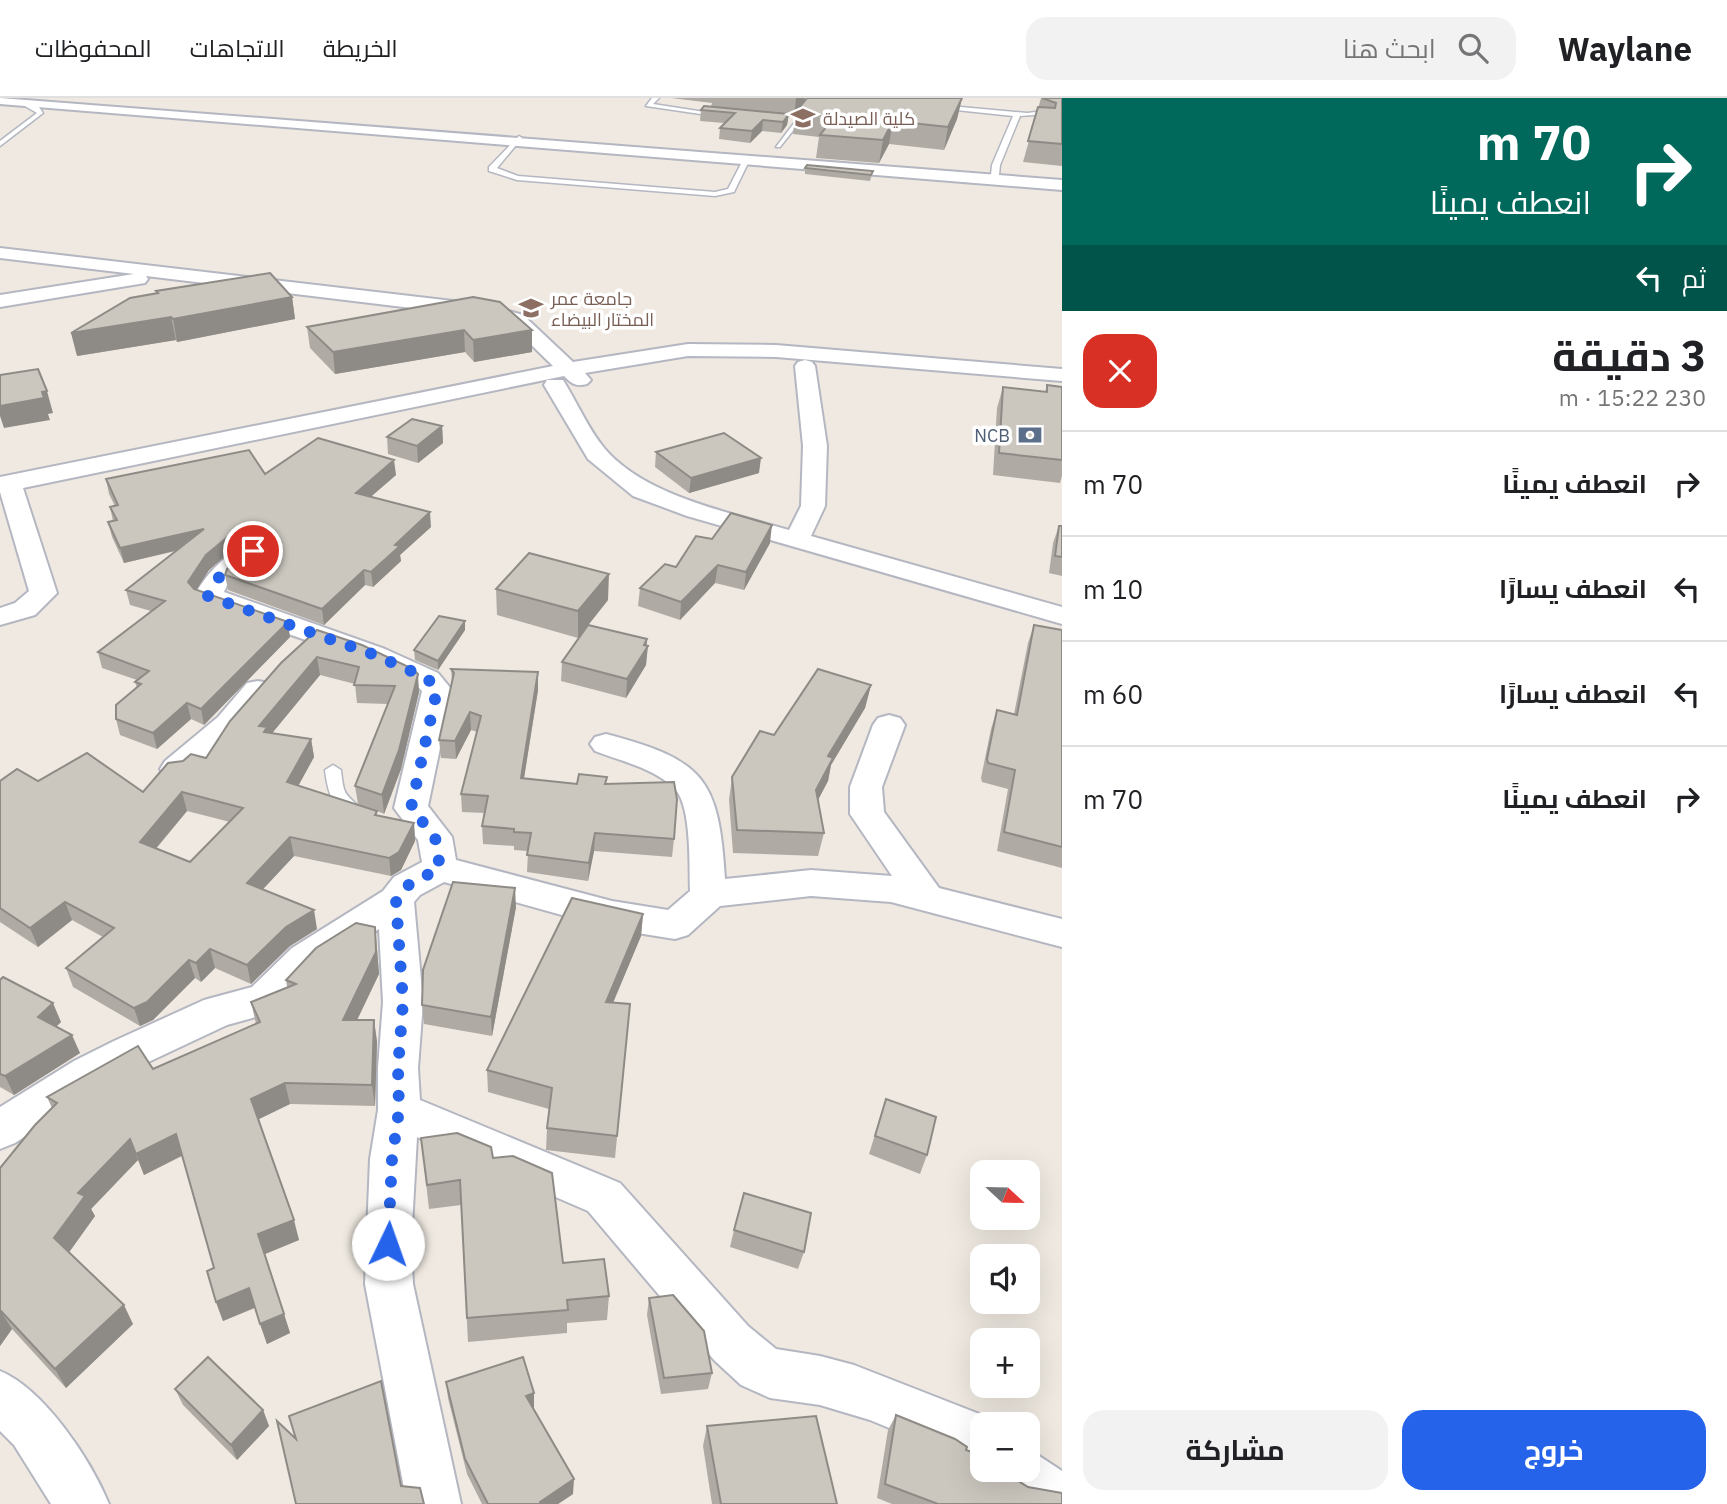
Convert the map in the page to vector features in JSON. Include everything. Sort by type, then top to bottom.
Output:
[{"type":"street","points":[[0,100],[26,99],[1062,183]]},
{"type":"street","points":[[517,140],[745,161],[1062,183]]},
{"type":"street","points":[[0,253],[180,273],[499,314],[516,319],[568,378],[596,454],[642,491],[696,511],[872,559],[1019,606],[1062,616]]},
{"type":"street","points":[[0,302],[180,273]]},
{"type":"street","points":[[0,617],[25,609],[43,593],[5,489],[69,487],[568,378],[650,355],[723,349],[776,351],[1062,374]]},
{"type":"street","points":[[568,378],[683,363],[724,362],[1062,386]]},
{"type":"street","points":[[797,539],[813,506],[815,446],[805,366]]},
{"type":"street","points":[[253,551],[217,579],[208,596],[375,655],[427,678],[437,690],[411,808],[418,827],[435,837],[440,868]]},
{"type":"street","points":[[176,769],[229,724],[285,661],[314,634]]},
{"type":"street","points":[[889,725],[866,787],[867,814],[926,897]]},
{"type":"street","points":[[606,744],[669,769],[692,787],[704,830],[708,896]]},
{"type":"street","points":[[0,1130],[89,1073],[118,1058],[218,1011],[264,1000],[306,958],[396,900],[407,886],[440,868],[612,915],[675,925],[708,896],[717,893],[811,883],[891,889],[1062,933]]},
{"type":"street","points":[[396,900],[403,1002],[398,1068],[399,1110],[390,1195],[389,1284],[434,1504]]},
{"type":"street","points":[[399,1110],[604,1197],[731,1343],[749,1362],[765,1373],[838,1385],[970,1437]]},
{"type":"street","points":[[0,1396],[32,1427],[82,1504]]},
{"type":"street","points":[[1033,1482],[1062,1503]]},
{"type":"lane","points":[[656,98],[648,105],[733,116]]},
{"type":"lane","points":[[778,146],[816,98]]},
{"type":"lane","points":[[0,144],[40,113],[26,99]]},
{"type":"lane","points":[[934,107],[1017,115],[1062,113]]},
{"type":"lane","points":[[995,176],[996,165],[1017,115]]},
{"type":"lane","points":[[784,121],[797,122]]},
{"type":"lane","points":[[517,140],[492,169],[517,177],[715,194],[731,190],[745,161]]},
{"type":"lane","points":[[332,770],[335,794],[344,806],[373,819]]},
{"type":"building","points":[[807,98],[962,98],[948,127],[893,121],[883,140],[820,135],[835,116],[796,112]]},
{"type":"building","points":[[1042,98],[1062,98],[1062,144],[1028,141],[1038,107],[1055,108],[1056,103]]},
{"type":"building","points":[[704,106],[789,114],[783,122],[763,120],[752,131],[720,128],[735,113],[701,110]]},
{"type":"building","points":[[807,165],[873,171],[871,175],[805,168]]},
{"type":"building","points":[[270,273],[292,297],[173,319],[171,317],[71,333],[130,298],[158,293],[156,291]]},
{"type":"building","points":[[473,297],[500,302],[532,330],[473,340],[464,330],[333,352],[307,327]]},
{"type":"building","points":[[38,369],[47,391],[42,392],[44,398],[0,406],[0,375]]},
{"type":"building","points":[[1047,385],[1062,387],[1062,460],[999,453],[1003,387],[1047,392]]},
{"type":"building","points":[[412,419],[442,426],[417,446],[387,437]]},
{"type":"building","points":[[724,433],[761,458],[691,478],[656,452]]},
{"type":"building","points":[[318,438],[394,460],[356,493],[430,512],[395,545],[400,546],[371,572],[364,570],[322,609],[225,575],[227,569],[266,536],[262,529],[251,526],[231,534],[206,555],[188,582],[194,589],[288,622],[201,709],[187,703],[153,733],[116,719],[116,705],[141,684],[135,682],[149,671],[98,652],[165,601],[126,590],[204,529],[120,548],[108,522],[117,520],[110,507],[118,505],[106,479],[249,450],[265,474]]},
{"type":"building","points":[[731,513],[772,525],[746,572],[718,565],[681,602],[640,588],[665,564],[676,567],[696,536],[712,539]]},
{"type":"building","points":[[1059,526],[1062,526],[1062,557],[1055,556]]},
{"type":"building","points":[[529,553],[609,574],[578,611],[496,589]]},
{"type":"building","points":[[439,616],[465,621],[438,661],[414,650]]},
{"type":"building","points":[[588,625],[647,639],[644,645],[648,646],[627,679],[562,662]]},
{"type":"building","points":[[1034,625],[1062,630],[1062,847],[1004,832],[1015,770],[988,763],[987,759],[997,710],[1017,715]]},
{"type":"building","points":[[317,630],[362,645],[413,669],[418,674],[399,750],[382,795],[355,786],[395,686],[354,685],[359,667],[317,657],[259,726],[267,727],[264,732],[311,739],[287,782],[377,811],[375,815],[414,823],[399,852],[389,858],[290,837],[247,883],[314,910],[286,927],[247,965],[210,949],[196,963],[189,960],[147,1002],[134,1008],[66,968],[114,928],[65,902],[30,928],[0,908],[0,781],[17,769],[38,781],[87,753],[143,792],[168,763],[183,761],[191,754],[206,758],[230,721],[281,663]],"holes":[[[182,792],[243,808],[190,862],[140,842]]]},
{"type":"building","points":[[451,669],[538,672],[521,778],[577,784],[579,774],[607,777],[605,784],[674,782],[677,799],[674,839],[595,833],[589,863],[527,855],[531,833],[482,826],[488,796],[461,794],[481,716],[470,712],[455,741],[439,740],[454,673]]},
{"type":"building","points":[[818,669],[871,685],[828,756],[833,758],[816,790],[824,833],[737,830],[732,777],[760,731],[774,735]]},
{"type":"building","points":[[453,882],[515,888],[491,1017],[422,1005],[423,970]]},
{"type":"building","points":[[572,898],[643,914],[606,1002],[630,1004],[617,1136],[547,1128],[552,1088],[487,1070]]},
{"type":"building","points":[[356,923],[375,927],[376,952],[343,1020],[374,1020],[372,1085],[285,1083],[251,1099],[294,1220],[258,1234],[284,1314],[260,1324],[249,1288],[216,1302],[207,1271],[214,1268],[176,1134],[136,1154],[130,1139],[78,1193],[85,1196],[54,1238],[124,1305],[55,1369],[0,1310],[0,1168],[57,1103],[47,1097],[138,1046],[153,1069],[260,1022],[251,1002],[296,984],[286,980],[316,948]]},
{"type":"building","points":[[3,977],[53,1003],[38,1017],[72,1035],[5,1076],[0,1074],[0,980]]},
{"type":"building","points":[[886,1099],[936,1117],[927,1155],[875,1136]]},
{"type":"building","points":[[457,1133],[491,1147],[493,1158],[513,1156],[552,1173],[563,1263],[604,1259],[609,1296],[567,1300],[568,1310],[467,1318],[460,1180],[427,1185],[421,1138]]},
{"type":"building","points":[[744,1193],[811,1213],[804,1252],[734,1230]]},
{"type":"building","points":[[673,1295],[704,1331],[712,1373],[664,1378],[649,1298]]},
{"type":"building","points":[[208,1357],[263,1410],[231,1445],[175,1389]]},
{"type":"building","points":[[523,1357],[534,1393],[526,1396],[574,1479],[540,1502],[541,1504],[488,1504],[465,1459],[446,1382]]},
{"type":"building","points":[[381,1381],[401,1486],[420,1488],[424,1504],[296,1504],[277,1421],[296,1439],[289,1416]]},
{"type":"building","points":[[896,1415],[955,1439],[967,1447],[966,1450],[970,1452],[970,1482],[1020,1482],[1028,1487],[1062,1493],[1062,1504],[938,1504],[885,1484]]},
{"type":"building","points":[[816,1416],[837,1504],[721,1504],[707,1426]]},
{"type":"place","name":"كلية الصيدلة","points":[[803,118]]},
{"type":"place","name":"جامعة عمر المختار البيضاء","points":[[531,308]]},
{"type":"place","name":"NCB","points":[[1030,435]]},
{"type":"route","points":[[253,551],[217,579],[208,596],[375,655],[427,678],[437,690],[411,808],[435,837],[440,868],[407,886],[396,900],[403,1002],[398,1068],[399,1110],[392,1159],[388,1244]]}]
